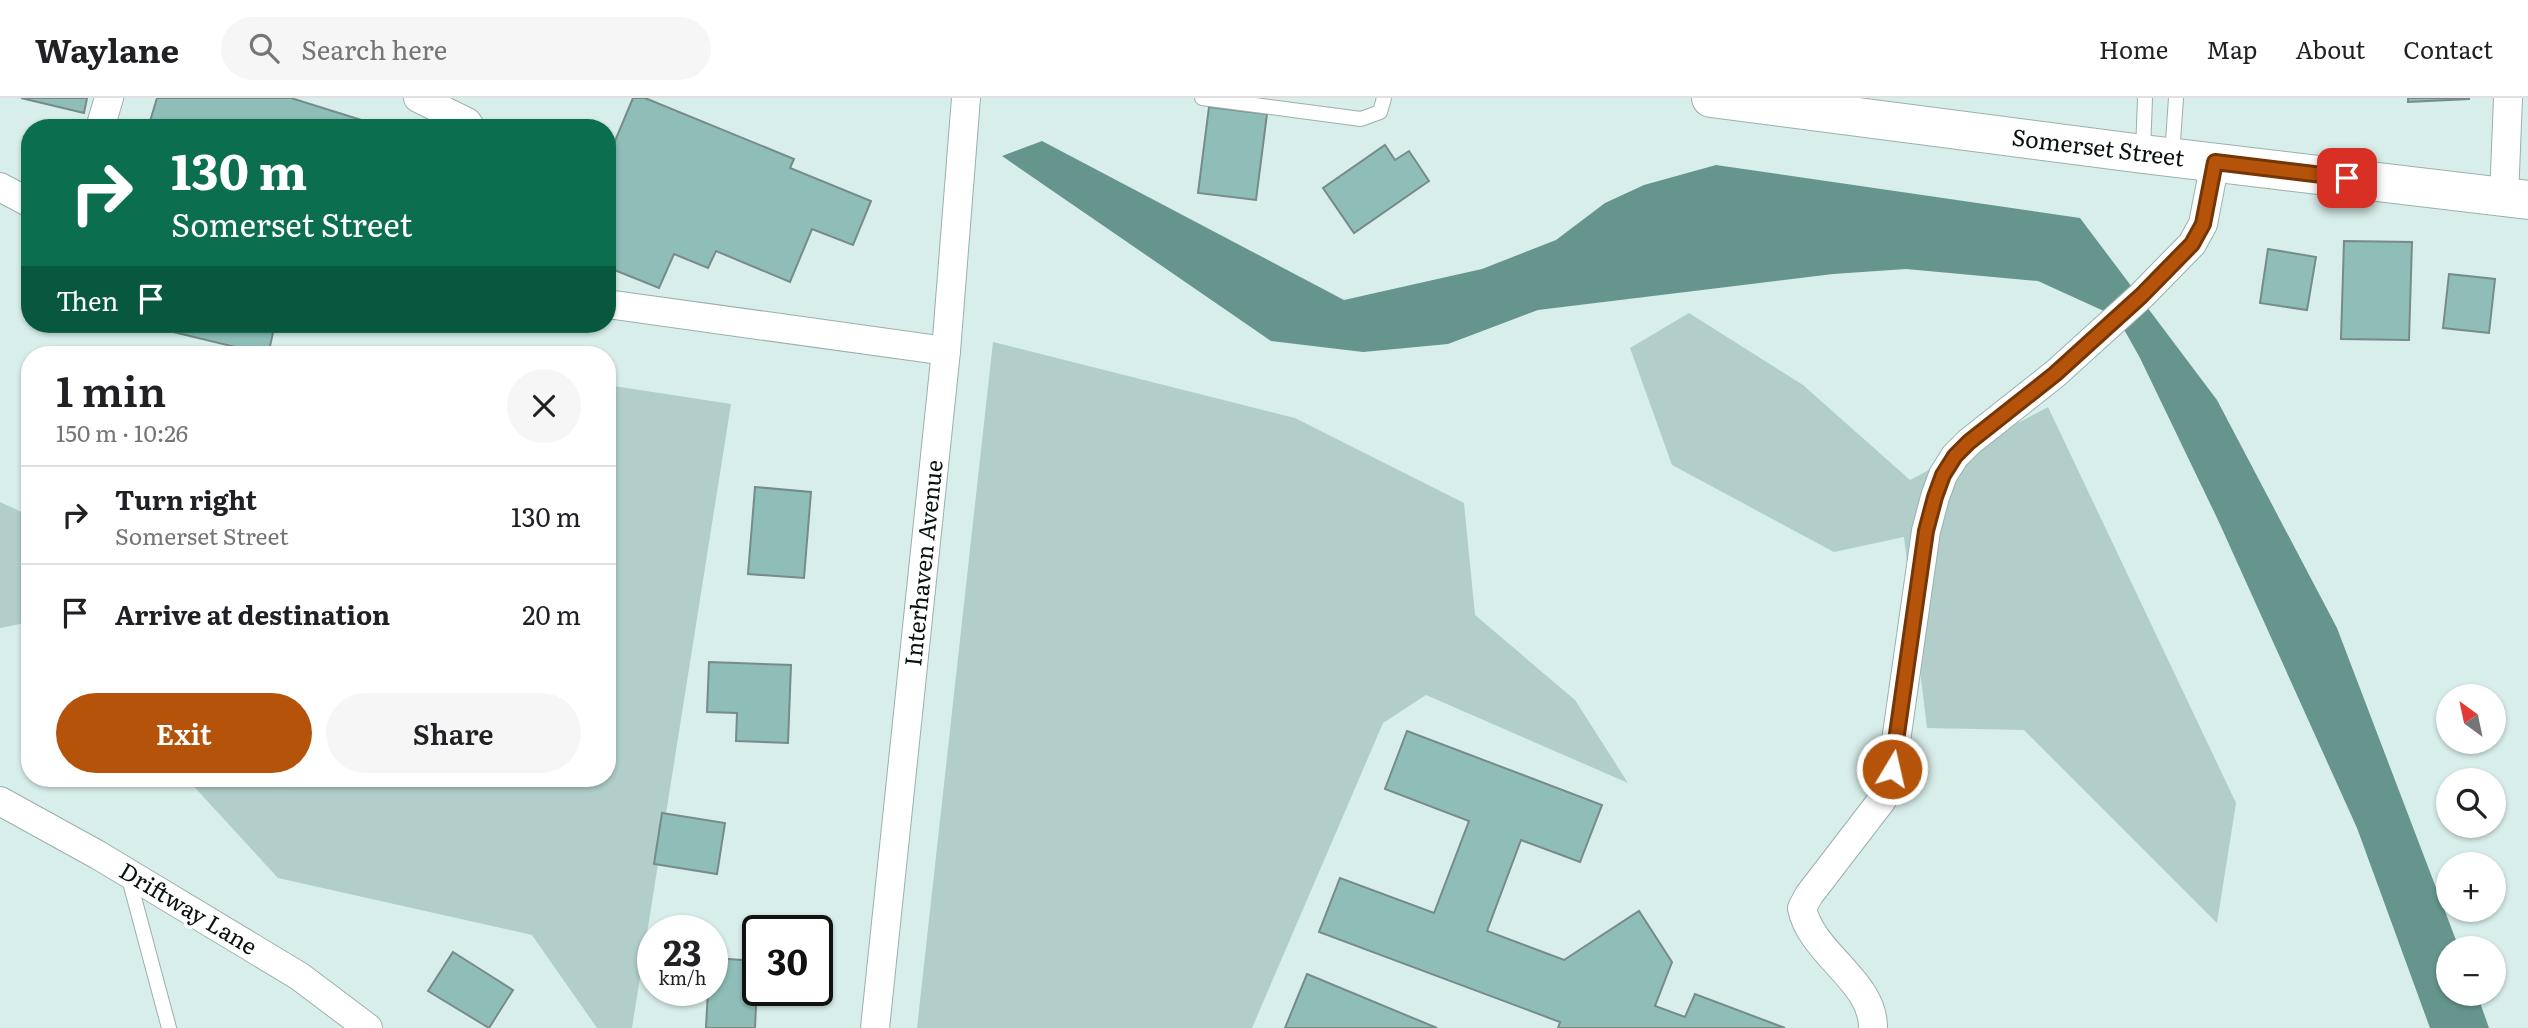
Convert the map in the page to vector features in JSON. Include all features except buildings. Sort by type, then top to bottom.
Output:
[{"type":"main road","name":"Somerset Street","points":[[1725,99],[2157,156],[2516,199]]},
{"type":"street","points":[[103,119],[109,98]]},
{"type":"street","points":[[418,98],[461,119]]},
{"type":"street","name":"Interhaven Avenue","points":[[876,1028],[946,351],[966,98]]},
{"type":"street","points":[[2508,98],[2516,199]]},
{"type":"street","points":[[1873,1028],[1869,1003],[1811,930],[1802,908],[1809,895],[1882,800],[1892,769],[1926,531],[1943,475],[1955,456],[1969,442],[2038,389],[2116,320],[2186,251],[2203,224],[2215,162]]},
{"type":"street","points":[[0,187],[21,198]]},
{"type":"street","points":[[616,305],[946,351]]},
{"type":"street","name":"Driftway Lane","points":[[0,801],[128,873],[299,976],[368,1028]]},
{"type":"lane","points":[[1202,98],[1361,119],[1380,112],[1384,98]]},
{"type":"lane","points":[[2145,98],[2157,156]]},
{"type":"lane","points":[[2157,156],[2176,98]]},
{"type":"lane","points":[[128,873],[169,1028]]},
{"type":"shaded area","points":[[1042,141],[1344,300],[1482,269],[1556,240],[1605,203],[1644,185],[1716,165],[2080,218],[2217,400],[2337,628],[2436,888],[2436,922],[2449,922],[2454,936],[2436,936],[2436,1006],[2481,1006],[2489,1028],[2430,1028],[2357,828],[2218,520],[2140,358],[2117,317],[2038,281],[1906,269],[1833,274],[1538,310],[1448,344],[1363,352],[1271,341],[1002,156]]},
{"type":"shaded area","points":[[1689,313],[1803,385],[1910,480],[2048,407],[2236,803],[2217,923],[2024,730],[1927,728],[1904,537],[1834,552],[1672,465],[1630,348]]},
{"type":"shaded area","points":[[993,342],[1295,418],[1464,503],[1475,615],[1575,700],[1628,783],[1426,695],[1383,723],[1252,1028],[917,1028]]},
{"type":"shaded area","points":[[616,386],[731,404],[650,915],[637,915],[637,996],[632,1028],[597,1028],[532,935],[278,878],[194,787],[616,787]]},
{"type":"shaded area","points":[[0,502],[21,512],[21,624],[0,628]]},
{"type":"route","points":[[1892,769],[1926,531],[1943,475],[1955,456],[2055,374],[2173,266],[2192,244],[2203,224],[2215,162],[2347,178]]}]
